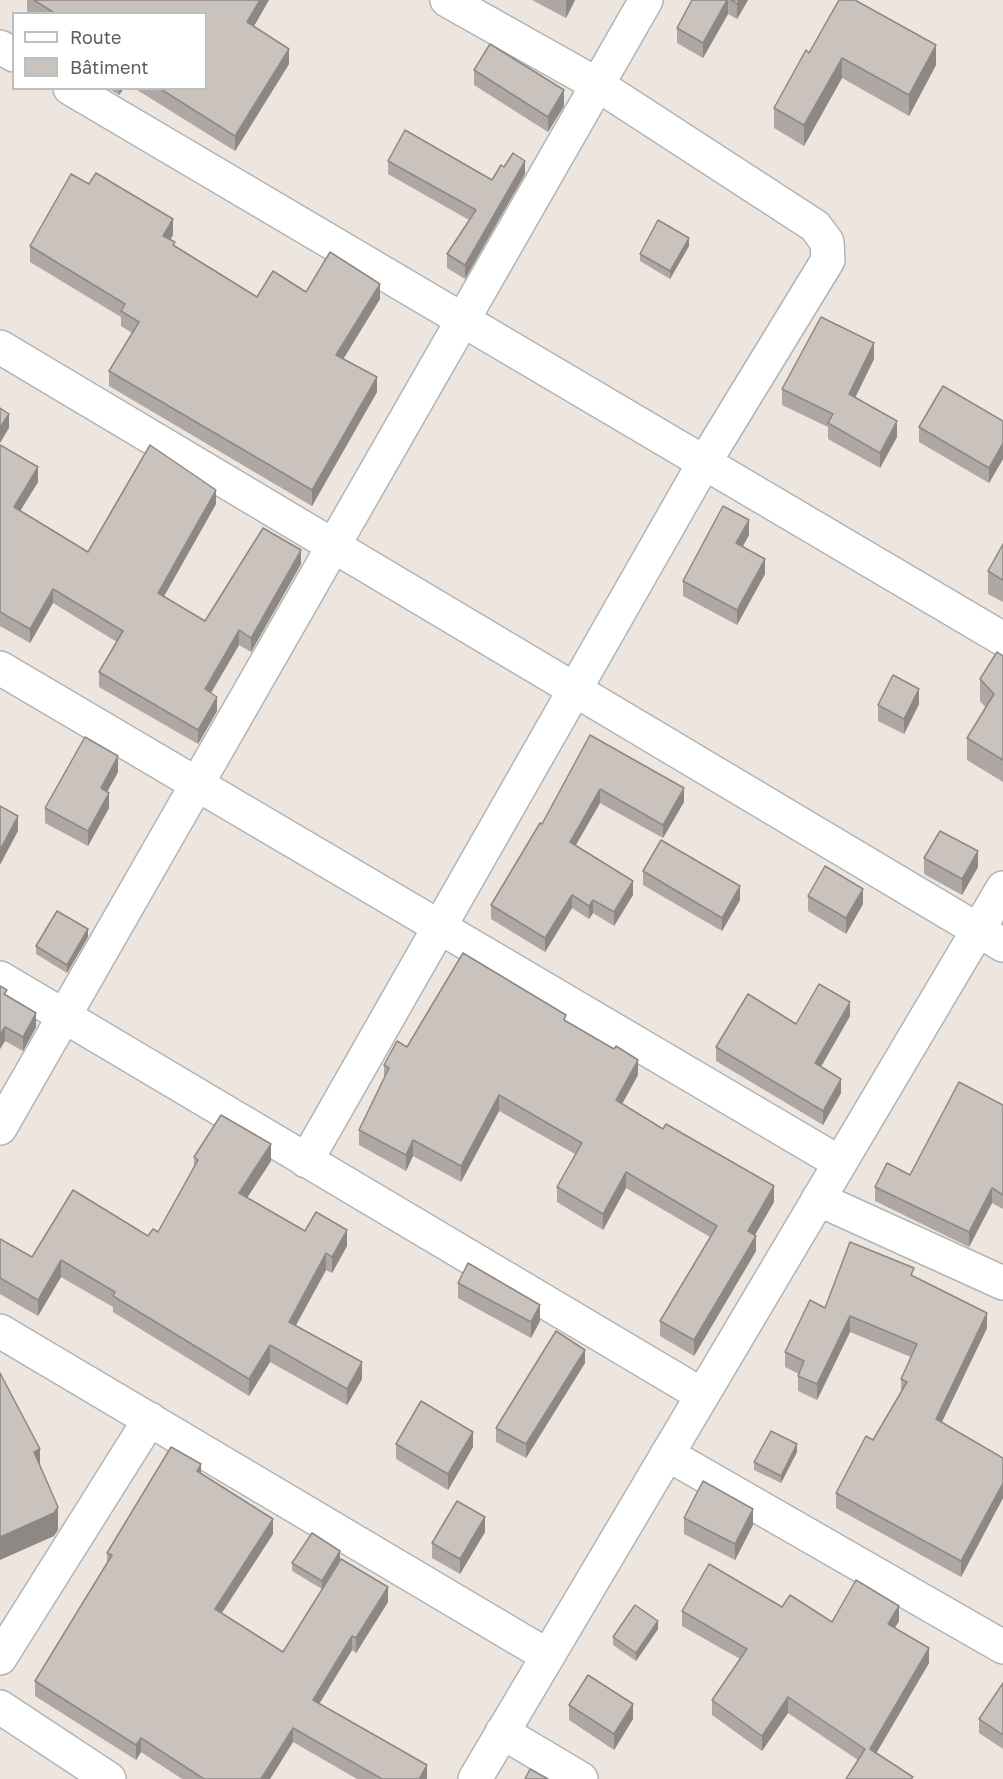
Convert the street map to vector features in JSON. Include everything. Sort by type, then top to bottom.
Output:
[{"type":"street","points":[[306,1161],[704,463],[828,260],[826,243],[815,226],[598,85],[447,0]]},
{"type":"street","points":[[0,1128],[646,0]]},
{"type":"street","points":[[73,90],[1003,639]]},
{"type":"street","points":[[0,347],[990,938]]},
{"type":"street","points":[[0,668],[840,1163]]},
{"type":"street","points":[[475,1779],[840,1163],[990,938],[1003,888]]},
{"type":"street","points":[[0,978],[702,1395]]},
{"type":"street","points":[[818,1199],[1003,1283]]},
{"type":"street","points":[[0,1331],[548,1656]]},
{"type":"street","points":[[0,1658],[150,1419]]},
{"type":"street","points":[[667,1454],[1003,1647]]},
{"type":"street","points":[[0,1707],[109,1779]]},
{"type":"street","points":[[502,1732],[581,1779]]},
{"type":"building","points":[[34,0],[260,0],[247,22],[289,49],[235,136],[162,90],[207,90],[207,12],[53,12]]},
{"type":"building","points":[[692,0],[727,0],[703,43],[677,28]]},
{"type":"building","points":[[839,0],[855,0],[936,45],[909,95],[842,58],[804,125],[774,108],[806,50],[809,53]]},
{"type":"building","points":[[490,44],[564,90],[548,117],[474,70]]},
{"type":"building","points":[[405,130],[492,180],[501,165],[504,167],[513,153],[525,161],[465,265],[447,254],[476,210],[388,161]]},
{"type":"building","points":[[96,173],[173,219],[163,236],[175,242],[173,245],[257,297],[273,271],[306,292],[330,252],[380,284],[336,355],[377,377],[312,490],[109,371],[139,322],[121,311],[125,304],[30,246],[71,174],[89,184]]},
{"type":"building","points":[[658,220],[689,238],[670,271],[640,254]]},
{"type":"building","points":[[821,317],[874,343],[849,394],[897,421],[880,453],[828,423],[833,414],[782,389]]},
{"type":"building","points":[[943,386],[1003,421],[1003,443],[989,468],[919,427]]},
{"type":"building","points":[[0,408],[9,414],[0,428]]},
{"type":"building","points":[[0,445],[38,467],[14,507],[88,552],[150,445],[216,490],[158,593],[205,621],[263,528],[301,550],[251,638],[239,630],[205,689],[217,697],[198,730],[99,672],[123,631],[53,589],[30,629],[0,612]]},
{"type":"building","points":[[723,506],[749,520],[736,543],[765,559],[737,610],[683,581]]},
{"type":"building","points":[[1003,544],[1003,580],[988,571]]},
{"type":"building","points":[[997,652],[1003,656],[1003,760],[967,738],[994,694],[980,679]]},
{"type":"building","points":[[893,675],[919,689],[904,719],[878,705]]},
{"type":"building","points":[[590,735],[684,788],[663,825],[600,789],[570,842],[633,881],[614,912],[593,900],[589,906],[572,895],[545,938],[491,905],[540,823],[542,824]]},
{"type":"building","points":[[85,737],[118,756],[101,788],[109,793],[88,831],[45,808]]},
{"type":"building","points":[[0,806],[18,816],[0,850]]},
{"type":"building","points":[[940,831],[978,851],[962,879],[924,858]]},
{"type":"building","points":[[661,840],[740,886],[722,918],[643,871]]},
{"type":"building","points":[[825,866],[863,889],[846,918],[808,896]]},
{"type":"building","points":[[57,911],[88,929],[67,965],[36,946]]},
{"type":"building","points":[[463,953],[566,1015],[564,1020],[614,1049],[616,1046],[638,1060],[616,1100],[663,1129],[666,1124],[774,1186],[748,1231],[756,1236],[694,1340],[660,1321],[717,1226],[626,1172],[603,1214],[557,1187],[582,1143],[499,1095],[461,1166],[413,1140],[406,1155],[359,1130],[389,1068],[384,1065],[397,1041],[407,1047]]},
{"type":"building","points":[[819,984],[850,1002],[815,1063],[841,1079],[823,1111],[716,1047],[748,994],[796,1024]]},
{"type":"building","points":[[0,986],[7,990],[4,994],[36,1013],[23,1037],[5,1027],[0,1035]]},
{"type":"building","points":[[959,1082],[1003,1105],[1003,1195],[992,1188],[969,1232],[875,1187],[887,1163],[910,1175]]},
{"type":"building","points":[[221,1115],[271,1144],[239,1193],[305,1231],[316,1212],[347,1230],[332,1257],[326,1253],[289,1322],[362,1362],[347,1389],[270,1345],[249,1379],[113,1296],[115,1292],[61,1260],[38,1300],[0,1278],[0,1239],[32,1257],[73,1190],[148,1236],[153,1229],[158,1232],[198,1160],[194,1157]]},
{"type":"building","points":[[850,1242],[914,1268],[911,1275],[987,1313],[936,1419],[1003,1458],[1003,1483],[961,1561],[836,1493],[866,1436],[873,1440],[907,1382],[901,1379],[917,1344],[850,1316],[817,1384],[798,1376],[804,1361],[785,1352],[810,1300],[825,1308]]},
{"type":"building","points":[[468,1263],[540,1305],[531,1322],[458,1283]]},
{"type":"building","points":[[556,1331],[585,1350],[526,1444],[496,1428]]},
{"type":"building","points":[[0,1373],[40,1449],[34,1452],[58,1507],[54,1513],[0,1537]]},
{"type":"building","points":[[421,1401],[473,1432],[448,1474],[396,1444]]},
{"type":"building","points":[[771,1431],[797,1444],[781,1476],[754,1462]]},
{"type":"building","points":[[171,1447],[201,1464],[197,1471],[273,1519],[215,1609],[283,1652],[341,1559],[388,1587],[356,1638],[352,1636],[313,1700],[427,1765],[419,1779],[382,1779],[293,1728],[261,1779],[204,1779],[141,1738],[136,1745],[35,1681],[112,1555],[107,1553]]},
{"type":"building","points":[[703,1481],[753,1509],[735,1544],[684,1518]]},
{"type":"building","points":[[457,1501],[485,1517],[460,1559],[432,1543]]},
{"type":"building","points":[[312,1533],[340,1551],[322,1581],[292,1563]]},
{"type":"building","points":[[709,1564],[782,1607],[790,1595],[832,1622],[856,1580],[899,1606],[888,1624],[929,1648],[870,1749],[913,1777],[911,1779],[846,1779],[865,1749],[788,1697],[762,1736],[712,1700],[747,1649],[682,1611]]},
{"type":"building","points":[[635,1605],[658,1621],[636,1653],[613,1637]]},
{"type":"building","points":[[588,1675],[633,1704],[614,1734],[569,1705]]},
{"type":"building","points":[[1003,1683],[1003,1735],[979,1719]]},
{"type":"building","points":[[530,1769],[548,1779],[525,1779]]}]
